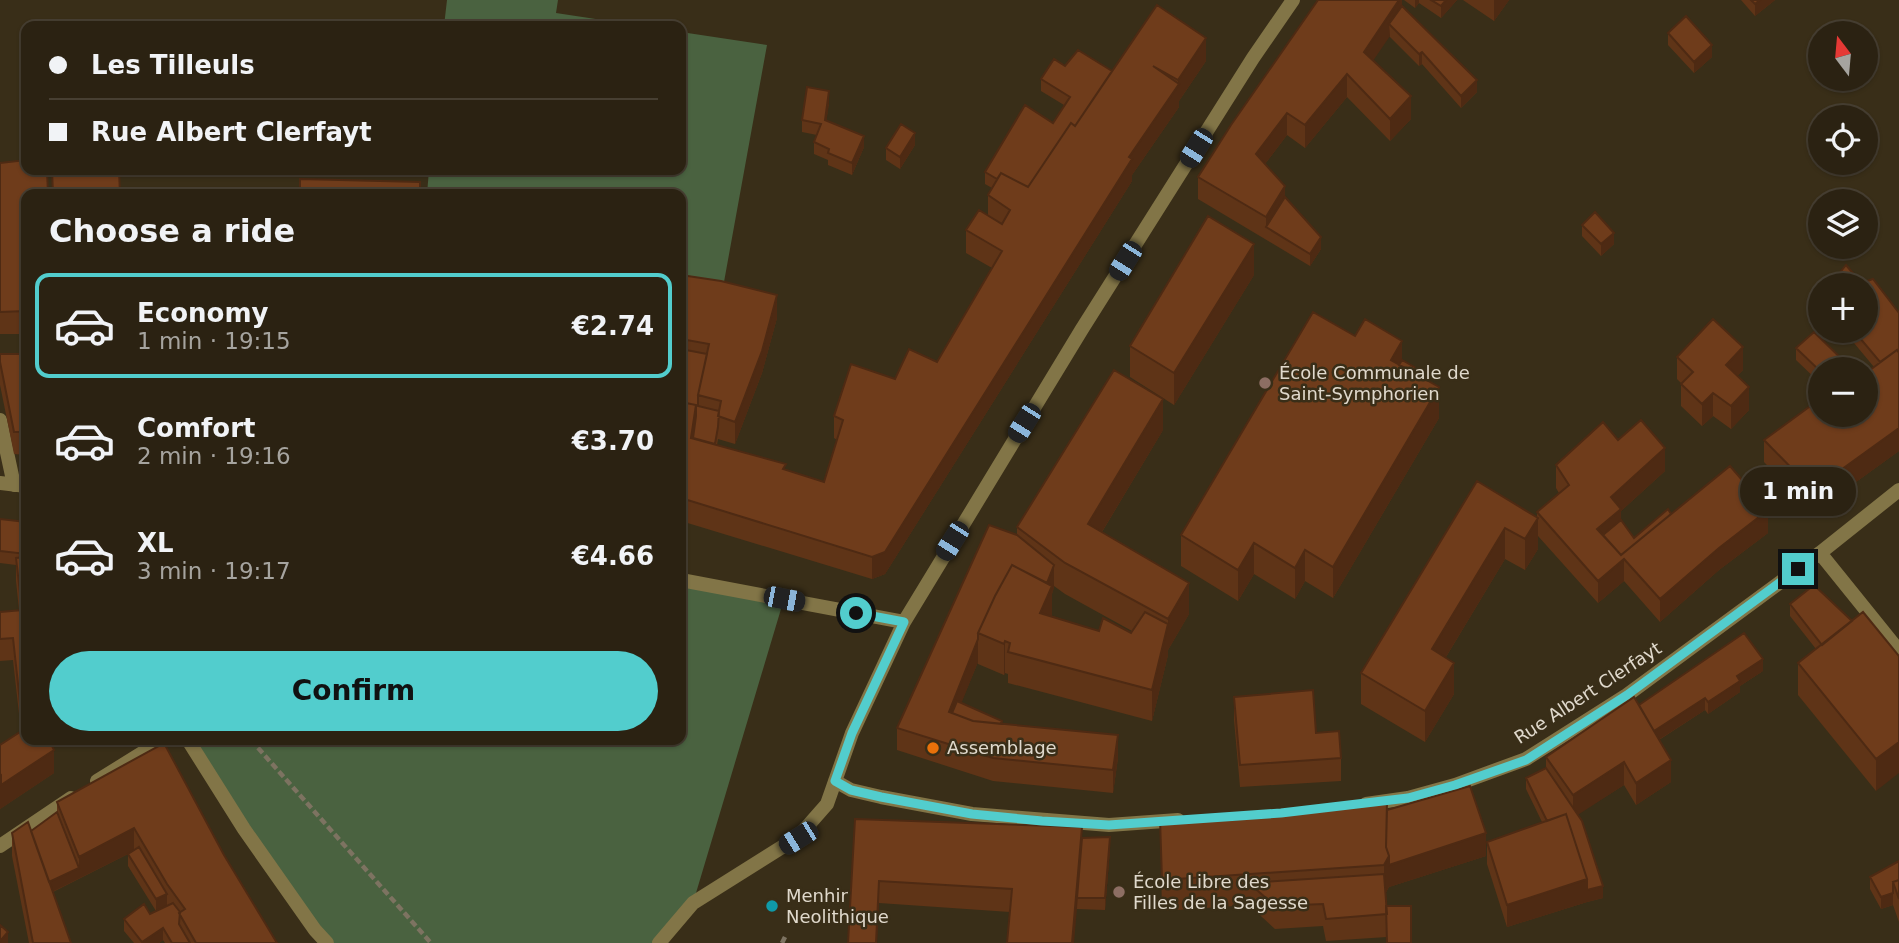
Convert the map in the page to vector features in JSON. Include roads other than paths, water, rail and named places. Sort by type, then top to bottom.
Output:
[{"type":"street","points":[[659,943],[698,900],[798,838],[827,804],[852,733],[904,622],[1082,328],[1253,58],[1293,0]]},
{"type":"street","points":[[0,420],[13,485]]},
{"type":"street","name":"Rue Albert Clerfayt","points":[[1348,806],[1408,798],[1526,760],[1627,695],[1820,553],[1899,490]]},
{"type":"street","points":[[1820,553],[1899,651]]},
{"type":"street","points":[[686,581],[904,622]]},
{"type":"street","points":[[0,846],[94,782],[155,745]]},
{"type":"street","points":[[191,745],[244,829],[327,943]]},
{"type":"street","points":[[835,781],[851,790],[972,814],[1109,825],[1188,819]]},
{"type":"place","name":"École Communale de Saint-Symphorien","points":[[1265,383]]},
{"type":"place","name":"Assemblage","points":[[933,748]]},
{"type":"place","name":"École Libre des Filles de la Sagesse","points":[[1119,892]]},
{"type":"place","name":"Menhir Neolithique","points":[[772,906]]}]
